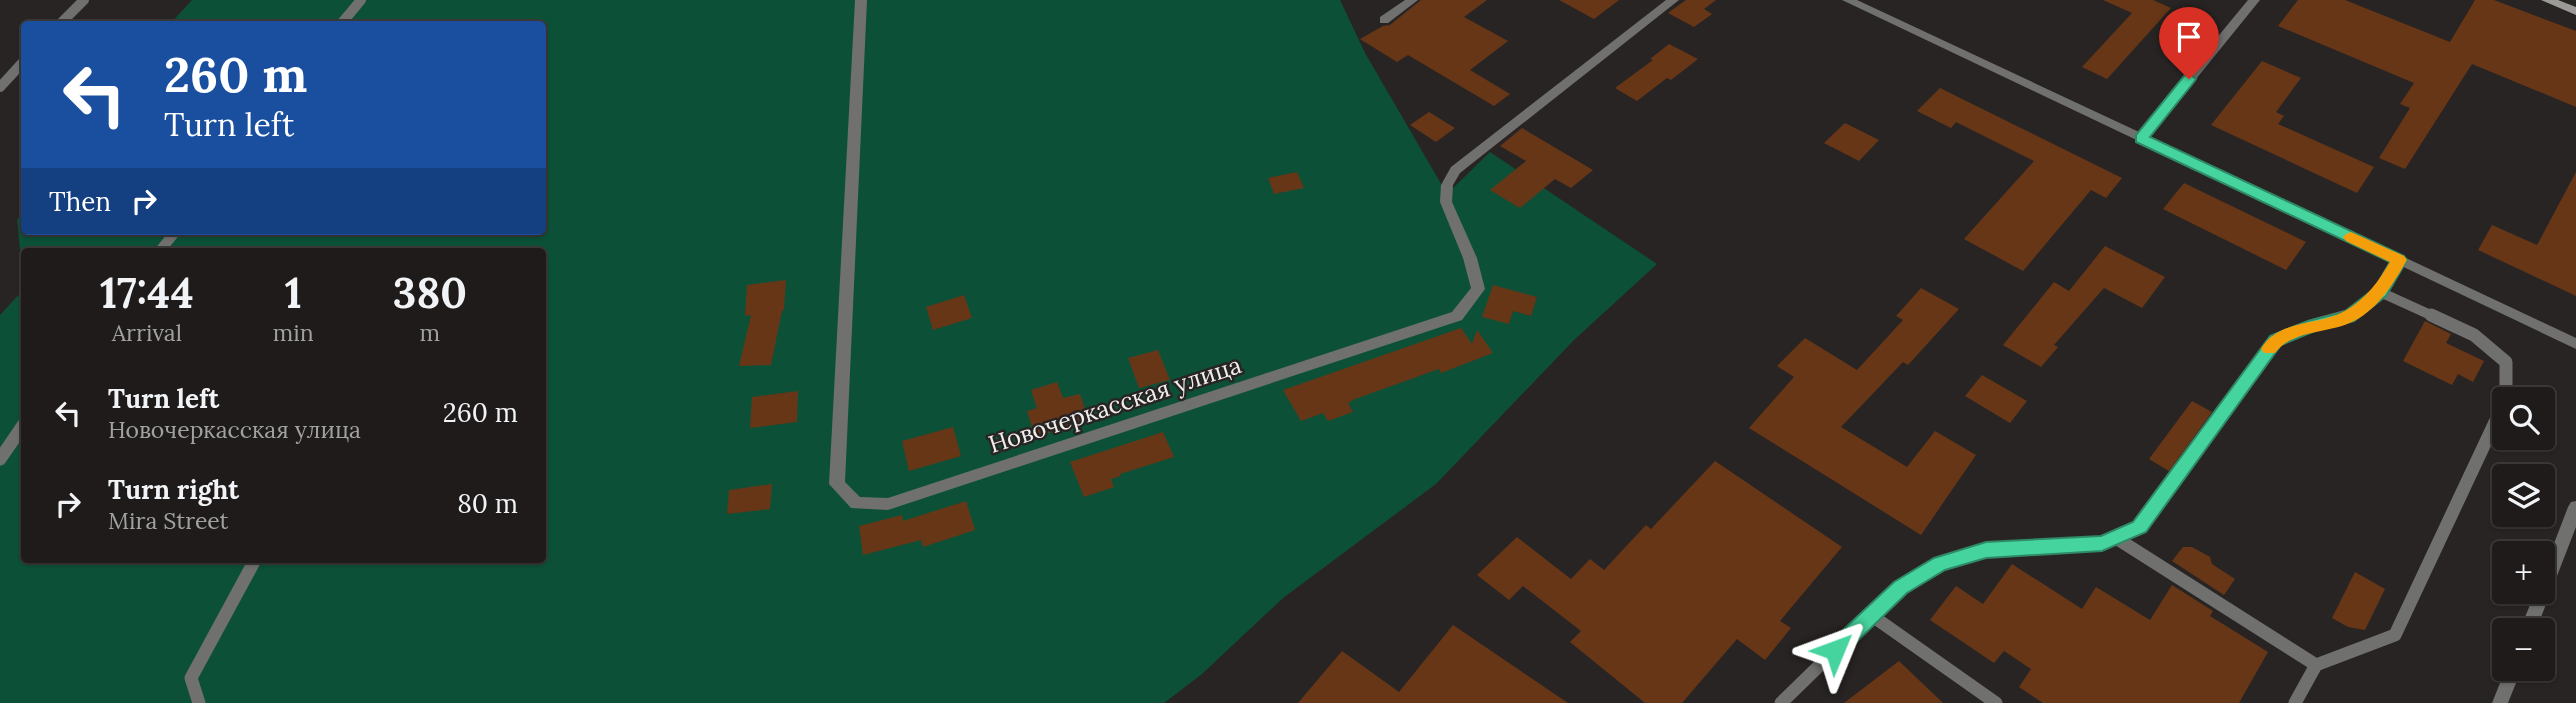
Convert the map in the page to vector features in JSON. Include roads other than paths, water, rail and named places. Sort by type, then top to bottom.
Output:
[{"type":"street","name":"Новочеркасская улица","points":[[861,0],[837,484],[856,503],[888,504],[1457,316],[1478,289],[1470,258],[1446,202],[1447,185],[1455,170],[1672,0]]},
{"type":"street","points":[[1384,20],[1412,0]]},
{"type":"street","points":[[1848,0],[2576,344]]},
{"type":"street","points":[[2141,138],[2254,0]]},
{"type":"street","points":[[2547,0],[2576,11]]},
{"type":"street","points":[[2533,618],[2576,507]]},
{"type":"street","points":[[2500,703],[2509,681]]},
{"type":"lane","points":[[63,21],[84,0]]},
{"type":"lane","points":[[344,21],[361,0]]},
{"type":"lane","points":[[0,87],[21,64]]},
{"type":"lane","points":[[1781,703],[1900,587],[1940,564],[1986,550],[2102,544],[2140,527],[2275,340],[2314,325],[2348,317],[2380,292],[2399,260]]},
{"type":"lane","points":[[2380,292],[2474,335],[2506,362],[2505,387]]},
{"type":"lane","points":[[0,459],[21,428]]},
{"type":"lane","points":[[2295,703],[2316,665],[2395,635],[2492,429]]},
{"type":"lane","points":[[2116,538],[2316,665]]},
{"type":"lane","points":[[199,703],[191,678],[253,563]]},
{"type":"lane","points":[[1871,615],[1996,703]]}]
